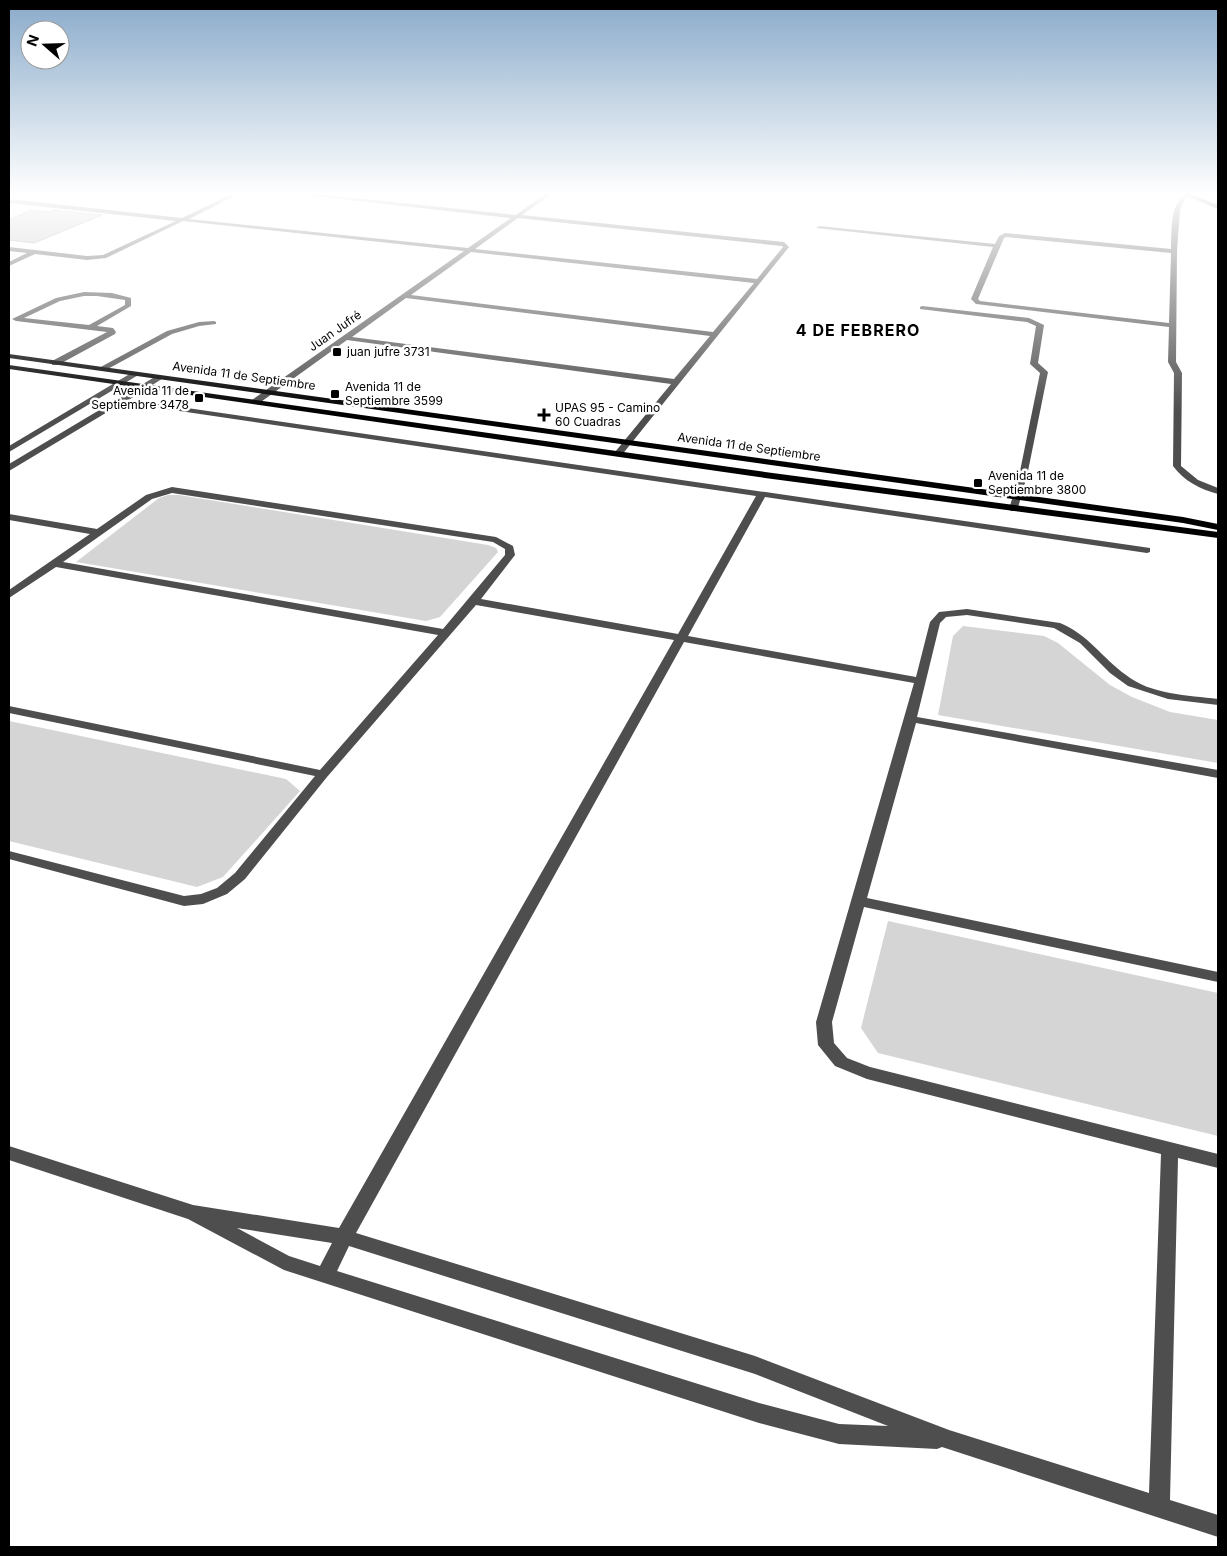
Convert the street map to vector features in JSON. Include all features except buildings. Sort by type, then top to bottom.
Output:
[{"type":"main road","name":"Avenida 11 de Septiembre","points":[[9,356],[1184,520],[1218,528]]},
{"type":"main road","name":"Avenida 11 de Septiembre","points":[[9,367],[618,454],[1014,509],[1218,535]]},
{"type":"street","name":"Juan Jufré","points":[[255,402],[448,266]]},
{"type":"street","points":[[615,266],[758,281]]},
{"type":"street","points":[[618,454],[771,266]]},
{"type":"street","points":[[988,266],[974,299],[978,302],[1172,324]]},
{"type":"street","points":[[1174,266],[1172,362],[1178,373],[1177,466],[1182,474],[1218,491]]},
{"type":"street","points":[[17,319],[51,301],[70,295],[94,294],[129,299],[128,306],[89,328]]},
{"type":"street","points":[[404,296],[714,334]]},
{"type":"street","points":[[922,308],[1029,320],[1040,325],[1034,364],[1044,372],[1014,509]]},
{"type":"street","points":[[9,320],[17,319],[110,330],[112,332],[55,363]]},
{"type":"street","points":[[101,369],[183,327],[199,322],[214,323]]},
{"type":"street","points":[[345,338],[676,382]]},
{"type":"street","points":[[9,449],[136,374]]},
{"type":"street","points":[[9,468],[161,377]]},
{"type":"street","points":[[120,402],[139,403],[1147,550]]},
{"type":"street","points":[[9,595],[96,532],[149,497],[158,493],[179,490],[496,540],[510,548],[510,555],[474,601],[323,774],[240,876],[222,891],[202,899],[184,901],[9,856]]},
{"type":"street","points":[[325,1276],[344,1237],[762,494]]},
{"type":"street","points":[[9,517],[96,532]]},
{"type":"street","points":[[53,564],[445,633]]},
{"type":"street","points":[[474,601],[920,681]]},
{"type":"street","points":[[1218,702],[1152,691],[1134,686],[1122,678],[1077,635],[1068,629],[1056,625],[967,612],[943,614],[935,622],[911,719],[824,1022],[826,1045],[841,1062],[867,1073],[1218,1161]]},
{"type":"street","points":[[9,709],[323,774]]},
{"type":"street","points":[[911,719],[1218,774]]},
{"type":"street","points":[[859,901],[1218,977]]},
{"type":"street","points":[[1159,1507],[1170,1149]]},
{"type":"street","points":[[9,1153],[193,1213],[344,1237],[755,1365],[949,1440],[1218,1526]]},
{"type":"street","points":[[193,1213],[284,1262],[759,1414],[839,1434],[949,1440]]},
{"type":"shaded area","points":[[168,495],[179,495],[488,545],[496,548],[498,552],[440,617],[426,621],[76,562],[159,498]]},
{"type":"shaded area","points":[[963,626],[1044,636],[1058,643],[1110,685],[1132,697],[1170,712],[1218,720],[1218,763],[938,715],[953,636]]},
{"type":"shaded area","points":[[9,721],[286,779],[300,791],[223,877],[197,887],[9,841]]},
{"type":"shaded area","points":[[888,921],[1218,993],[1218,1136],[878,1053],[861,1028]]},
{"type":"place","name":"juan jufre 3731","points":[[337,352]]},
{"type":"place","name":"Avenida 11 de Septiembre 3599","points":[[335,394]]},
{"type":"place","name":"Avenida 11 de Septiembre 3478","points":[[199,398]]},
{"type":"place","name":"UPAS 95 - Camino 60 Cuadras","points":[[544,415]]},
{"type":"place","name":"Avenida 11 de Septiembre 3800","points":[[978,483]]},
{"type":"district","name":"4 DE FEBRERO","points":[[858,330]]}]
